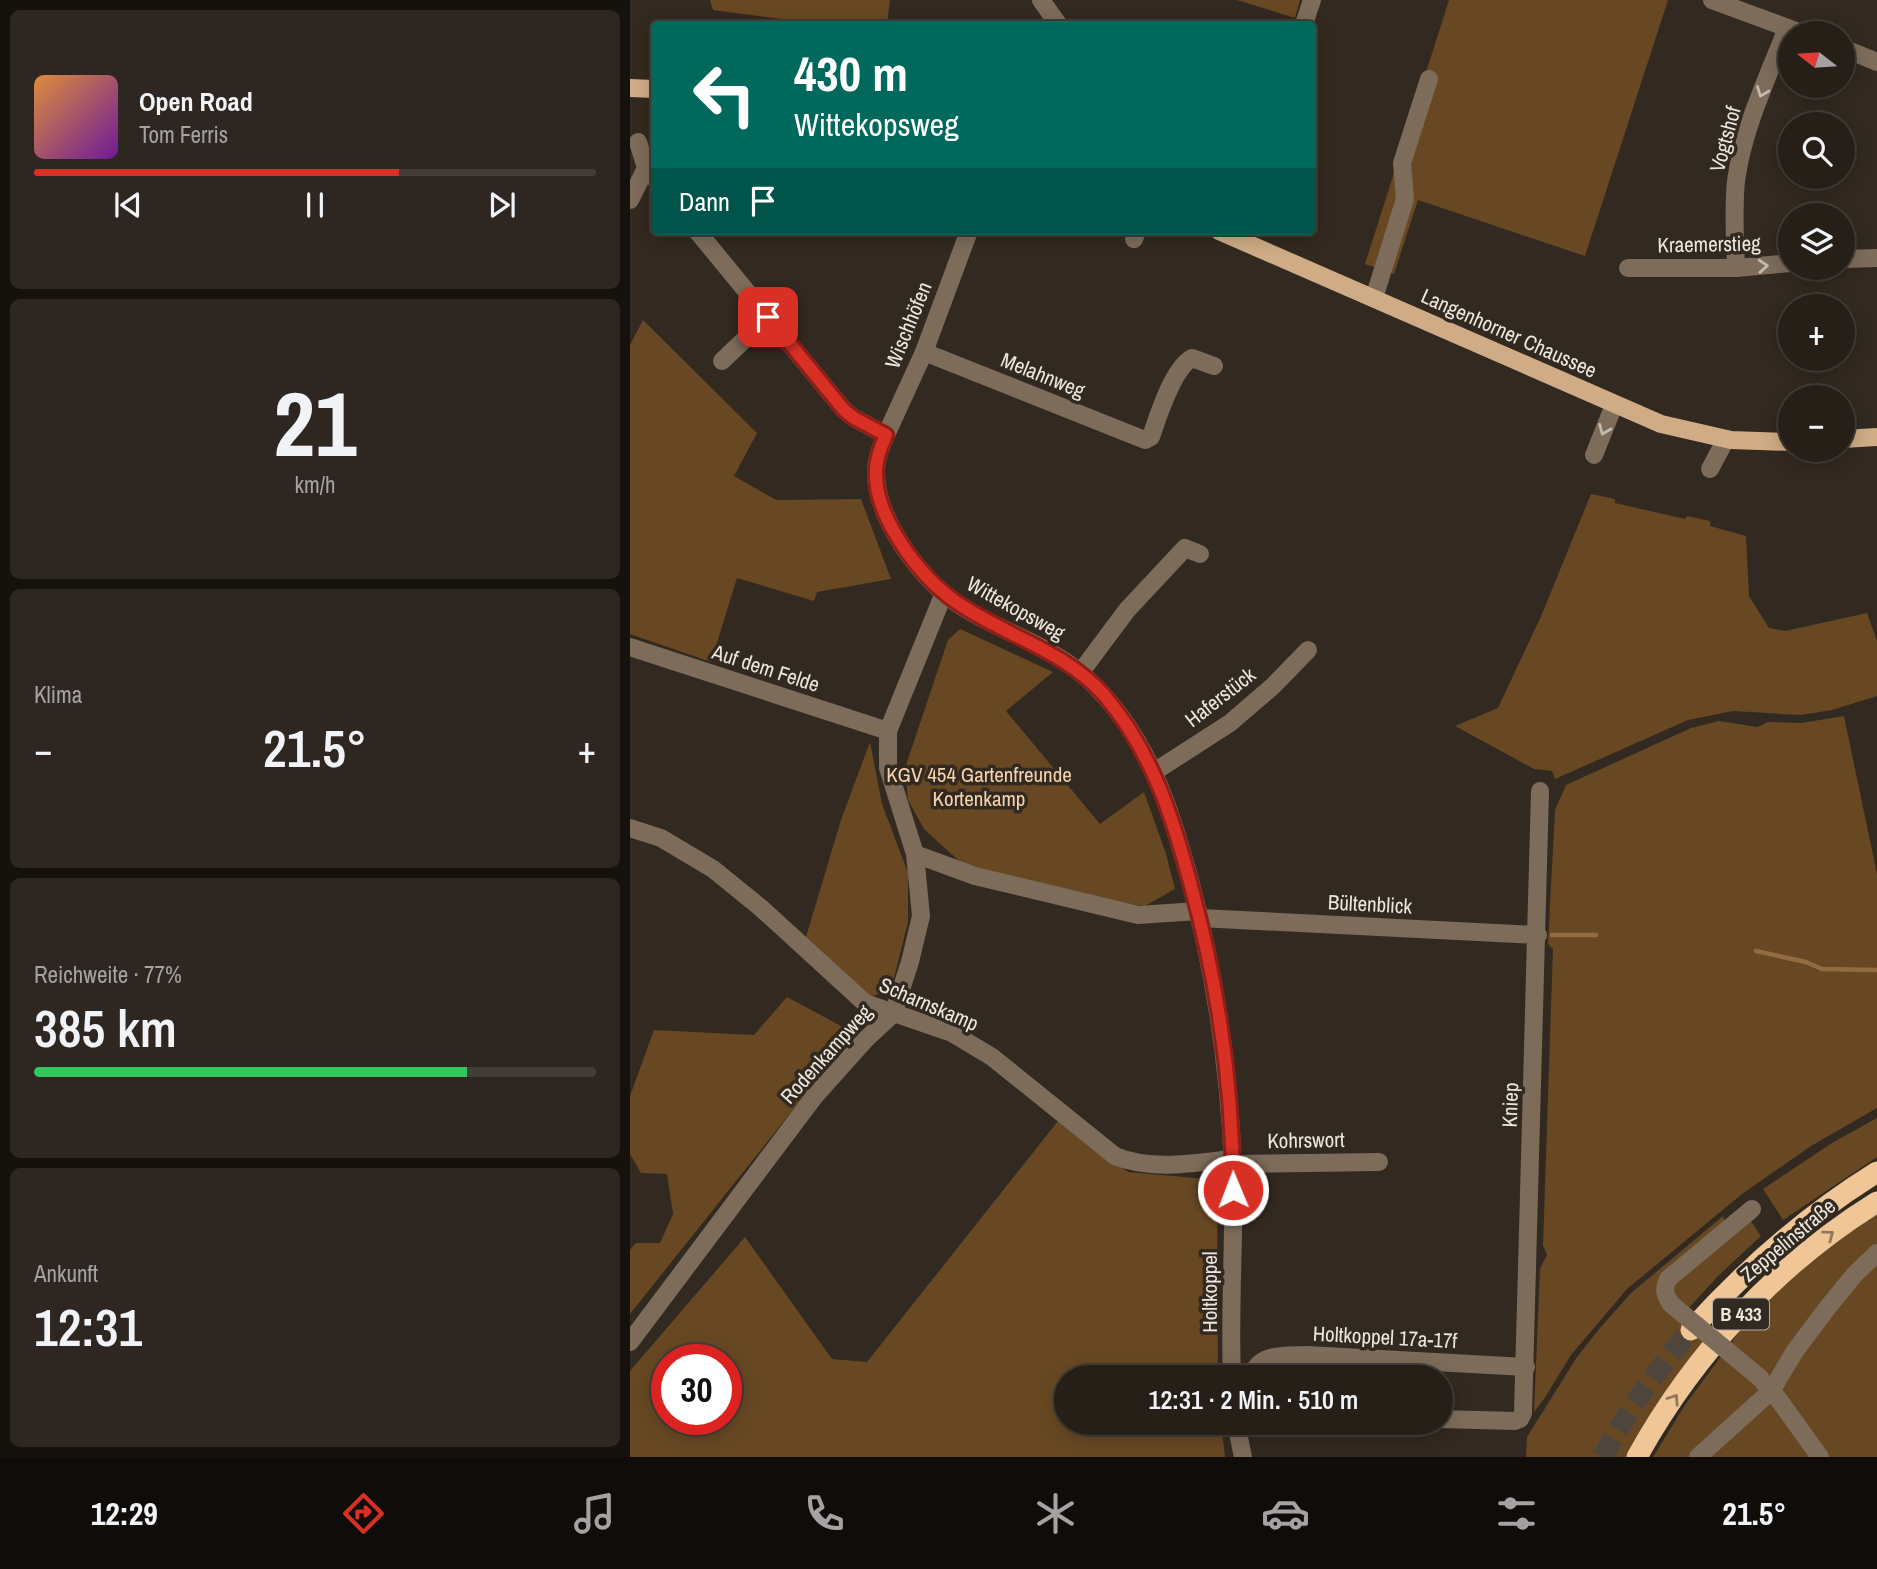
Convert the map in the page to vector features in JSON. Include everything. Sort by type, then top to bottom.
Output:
[{"type":"highway","name":"Zeppelinstraße","points":[[1690,1331],[1741,1277],[1797,1227],[1877,1172]]},
{"type":"highway","name":"Zeppelinstraße","points":[[1637,1457],[1699,1363],[1750,1304],[1805,1253],[1877,1202]]},
{"type":"main road","points":[[630,88],[651,89]]},
{"type":"main road","name":"Langenhorner Chaussee","points":[[1238,235],[1661,424],[1726,439],[1778,441]]},
{"type":"main road","points":[[1855,438],[1877,437]]},
{"type":"street","points":[[1041,0],[1056,21]]},
{"type":"street","points":[[1305,21],[1312,0]]},
{"type":"street","points":[[1712,0],[1778,25]]},
{"type":"street","points":[[1855,53],[1877,62]]},
{"type":"street","name":"Vogtshof","points":[[1736,268],[1734,219],[1741,159],[1747,133],[1778,66]]},
{"type":"street","points":[[1374,298],[1405,199],[1402,163],[1429,79]]},
{"type":"street","points":[[630,200],[650,173],[638,142]]},
{"type":"street","points":[[700,235],[844,410],[886,435]]},
{"type":"street","name":"Wischhöfen","points":[[886,435],[924,352],[968,235]]},
{"type":"street","points":[[1855,258],[1877,257]]},
{"type":"street","name":"Kraemerstieg","points":[[1628,268],[1736,268],[1778,264]]},
{"type":"street","points":[[722,361],[768,317]]},
{"type":"street","name":"Melahnweg","points":[[924,352],[1145,440],[1150,437],[1184,362],[1192,358],[1213,366]]},
{"type":"street","points":[[1594,455],[1614,405]]},
{"type":"street","name":"Wittekopsweg","points":[[886,435],[877,460],[879,494],[887,518],[911,556],[944,593],[968,610],[1055,655],[1094,685],[1120,716],[1154,772],[1178,840],[1199,914],[1217,1004],[1229,1098],[1232,1162]]},
{"type":"street","points":[[1710,469],[1726,439]]},
{"type":"street","points":[[1080,673],[1127,610],[1185,548],[1200,554]]},
{"type":"street","name":"Rodenkampweg","points":[[630,1342],[814,1097],[892,1014],[910,962],[920,916],[915,855],[888,768],[888,731],[944,593]]},
{"type":"street","name":"Auf dem Felde","points":[[630,647],[888,731]]},
{"type":"street","name":"Haferstück","points":[[1154,772],[1230,723],[1273,686],[1308,650]]},
{"type":"street","name":"Kniep","points":[[1453,1420],[1507,1422],[1520,1419],[1525,1404],[1540,791]]},
{"type":"street","name":"Scharnskamp","points":[[630,828],[661,838],[713,869],[761,908],[865,1003],[952,1033],[992,1058],[1104,1148],[1123,1159],[1160,1164],[1232,1162]]},
{"type":"street","name":"Bültenblick","points":[[915,855],[975,876],[1138,915],[1199,914],[1538,935]]},
{"type":"street","name":"Kohrswort","points":[[1232,1162],[1379,1162]]},
{"type":"street","name":"Holtkoppel","points":[[1232,1162],[1232,1365]]},
{"type":"street","points":[[1728,1228],[1733,1204]]},
{"type":"street","points":[[1752,1209],[1668,1279],[1664,1287],[1665,1295],[1671,1304],[1765,1384],[1820,1457]]},
{"type":"street","points":[[1698,1457],[1795,1351],[1855,1274],[1877,1253]]},
{"type":"street","name":"Holtkoppel 17a-17f","points":[[1258,1365],[1262,1360],[1276,1357],[1307,1355],[1526,1367]]},
{"type":"street","points":[[1239,1435],[1243,1457]]},
{"type":"green space","points":[[710,0],[890,0],[887,21],[796,21],[713,10]]},
{"type":"green space","points":[[1237,0],[1300,0],[1295,18]]},
{"type":"green space","points":[[1449,0],[1668,0],[1585,256],[1418,200],[1394,274],[1365,264]]},
{"type":"green space","points":[[643,320],[757,433],[734,476],[776,500],[861,499],[891,579],[817,592],[814,601],[737,578],[711,662],[630,634],[630,345]]},
{"type":"green space","points":[[1591,494],[1615,499],[1615,503],[1685,519],[1687,516],[1710,521],[1710,526],[1746,536],[1749,596],[1769,628],[1785,631],[1867,613],[1877,641],[1877,696],[1832,710],[1801,715],[1733,711],[1688,720],[1555,779],[1552,771],[1534,769],[1455,726],[1498,708],[1542,614]]},
{"type":"green space","name":"KGV 454 Gartenfreunde Kortenkamp","points":[[960,629],[1053,672],[1006,711],[1100,824],[1144,792],[1175,889],[1145,906],[1101,901],[983,872],[958,860],[924,829],[908,800],[905,768],[948,640]]},
{"type":"green space","points":[[1844,716],[1877,874],[1877,1108],[1811,1146],[1742,1194],[1627,1289],[1571,1355],[1534,1412],[1540,1269],[1547,1255],[1543,1245],[1553,949],[1548,944],[1555,810],[1566,785],[1691,728],[1719,721],[1758,727],[1768,722],[1801,723]]},
{"type":"green space","points":[[870,742],[882,804],[908,873],[908,922],[891,990],[870,997],[806,937],[841,820]]},
{"type":"green space","points":[[787,997],[854,1033],[630,1314],[630,1250],[636,1243],[660,1243],[673,1214],[667,1174],[641,1173],[630,1154],[630,1096],[654,1030],[754,1035]]},
{"type":"green space","points":[[1877,1118],[1877,1157],[1783,1220],[1763,1189],[1832,1143]]},
{"type":"green space","points":[[1058,1121],[1128,1172],[1217,1180],[1218,1365],[1054,1365],[1054,1435],[1222,1435],[1225,1457],[630,1457],[630,1371],[651,1347],[651,1435],[742,1435],[742,1344],[653,1344],[745,1237],[832,1359],[867,1362]]},
{"type":"green space","points":[[1877,1211],[1877,1245],[1763,1391],[1691,1457],[1653,1457],[1685,1405],[1746,1319],[1798,1269]]},
{"type":"green space","points":[[1723,1216],[1725,1222],[1660,1285],[1706,1344],[1629,1457],[1526,1457],[1527,1437],[1577,1357],[1600,1328],[1631,1293]]},
{"type":"green space","points":[[1748,1217],[1761,1236],[1718,1276],[1688,1309],[1672,1292],[1675,1279]]},
{"type":"green space","points":[[1877,1260],[1877,1457],[1707,1457]]},
{"type":"waterway","points":[[1552,935],[1596,935]]},
{"type":"waterway","points":[[1756,951],[1806,962],[1822,969],[1877,970]]},
{"type":"tunnel","points":[[1603,1457],[1643,1391],[1691,1330]]},
{"type":"route","points":[[768,317],[844,410],[870,428],[886,435],[877,460],[879,494],[887,518],[898,537],[927,575],[944,593],[968,610],[1055,655],[1094,685],[1120,716],[1154,772],[1182,853],[1206,941],[1229,1098],[1233,1190]]}]
